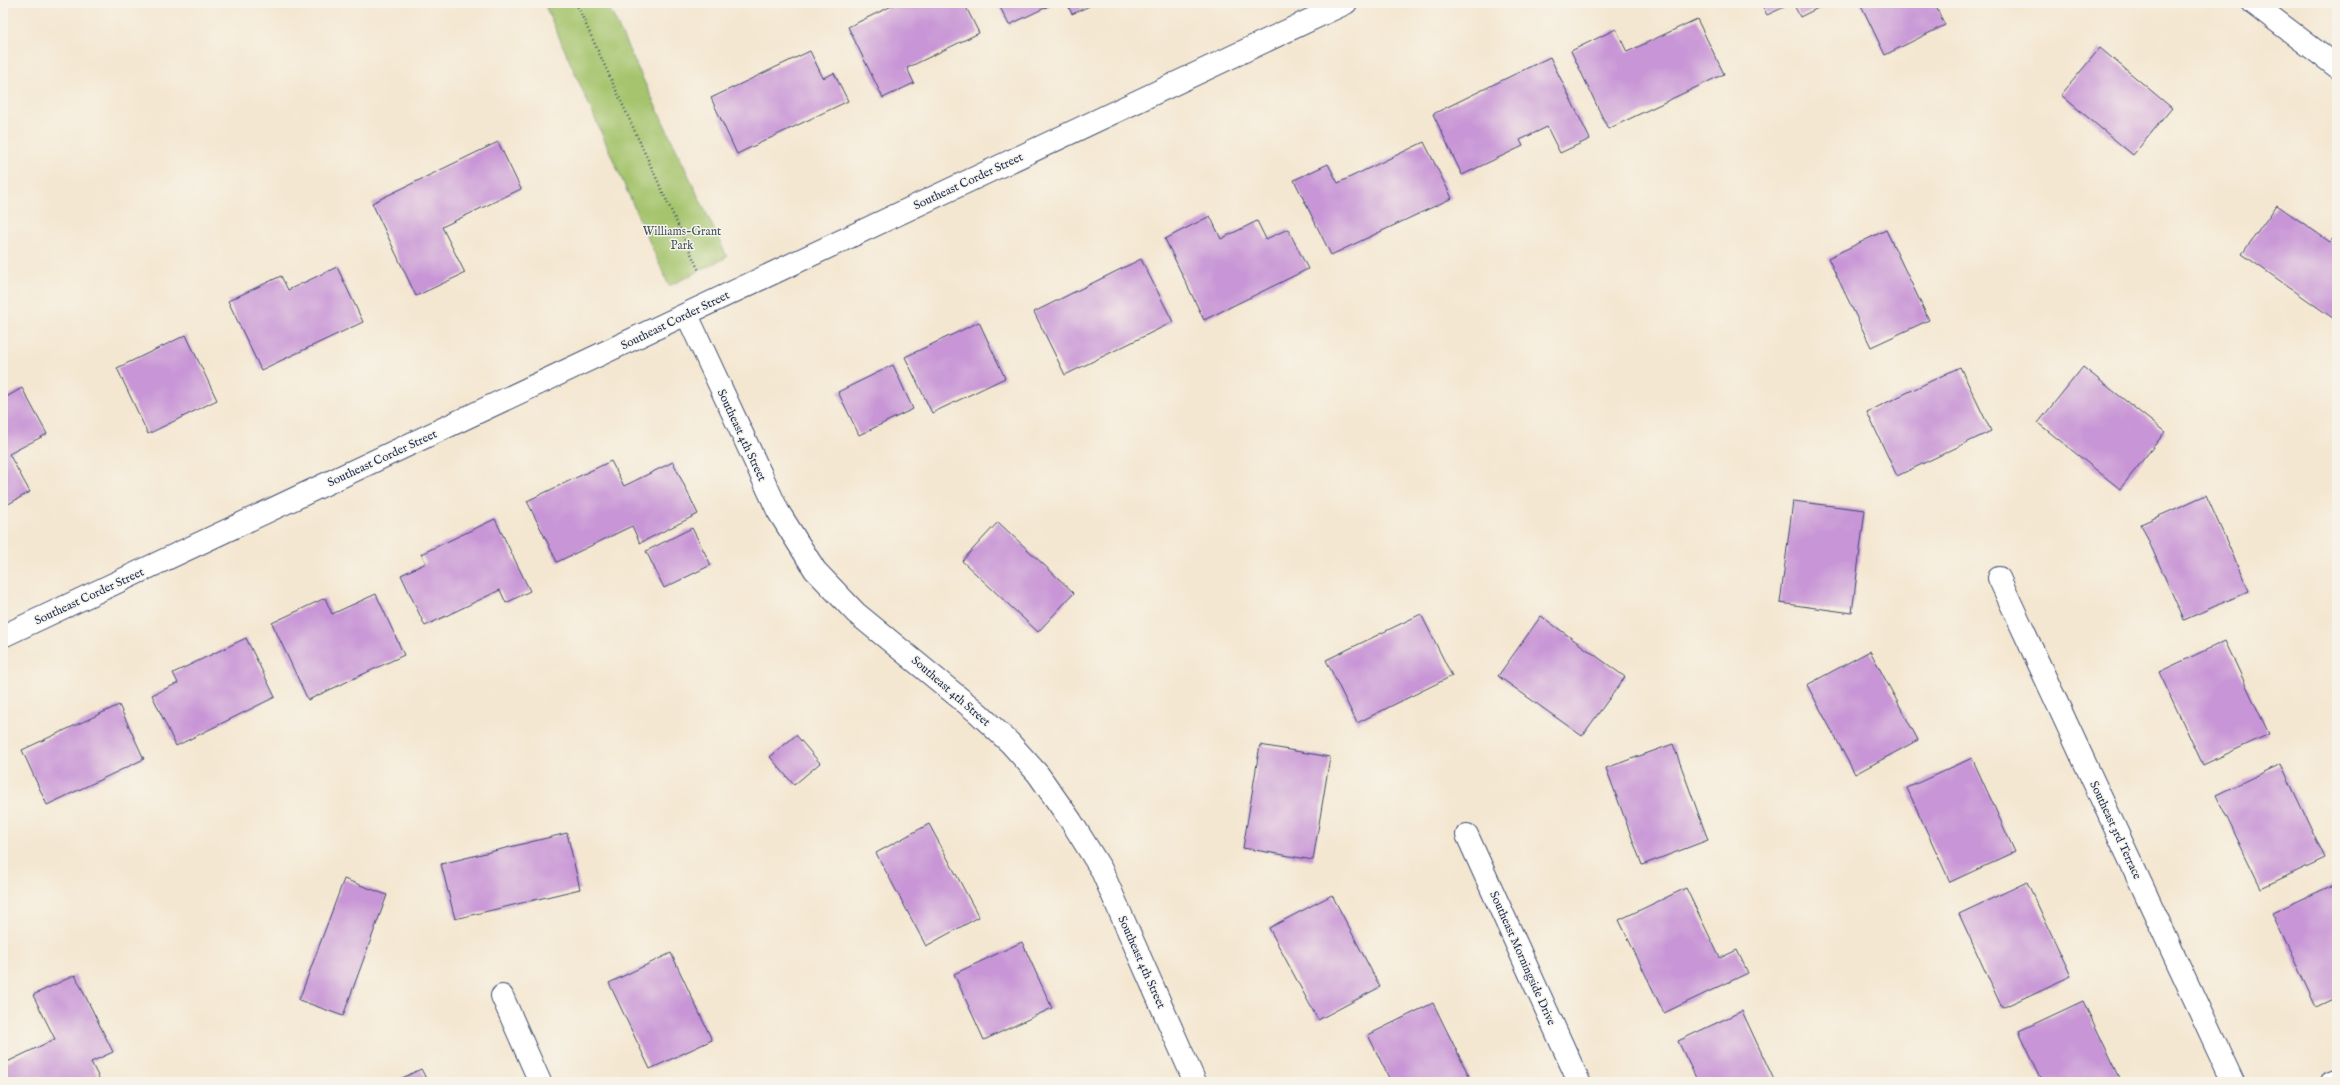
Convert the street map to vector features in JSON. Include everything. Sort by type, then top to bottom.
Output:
[{"type":"street","name":"Southeast Corder Street","points":[[3,636],[687,315],[713,301],[1346,3]]},
{"type":"street","points":[[2253,3],[2337,67]]},
{"type":"street","name":"Southeast 4th Street","points":[[687,315],[778,511],[816,570],[856,613],[978,713],[1010,743],[1038,774],[1071,822],[1100,869],[1195,1082]]},
{"type":"street","name":"Southeast 3rd Terrace","points":[[1999,578],[2233,1082]]},
{"type":"street","name":"Southeast Morningside Drive","points":[[1467,835],[1579,1082]]},
{"type":"street","points":[[502,996],[540,1082]]},
{"type":"street","points":[[2332,1082],[2337,1080]]},
{"type":"path","points":[[576,3],[713,301]]},
{"type":"green space","name":"Williams-Grant Park","points":[[544,3],[607,3],[727,257],[669,286]]},
{"type":"building","points":[[898,3],[964,3],[979,33],[907,68],[914,83],[883,98],[848,27]]},
{"type":"building","points":[[998,3],[1055,3],[1009,25]]},
{"type":"building","points":[[1067,3],[1096,3],[1072,14]]},
{"type":"building","points":[[1761,3],[1793,3],[1767,15]]},
{"type":"building","points":[[1793,3],[1828,3],[1800,17]]},
{"type":"building","points":[[1860,3],[1934,3],[1945,25],[1885,55]]},
{"type":"building","points":[[1697,19],[1724,74],[1608,129],[1571,51],[1616,29],[1627,52]]},
{"type":"building","points":[[2100,48],[2172,108],[2133,155],[2061,95]]},
{"type":"building","points":[[810,51],[823,78],[834,73],[848,101],[737,154],[711,98]]},
{"type":"building","points":[[1550,57],[1590,139],[1560,153],[1547,127],[1520,140],[1523,146],[1462,175],[1433,114]]},
{"type":"building","points":[[498,142],[521,189],[442,227],[465,273],[416,296],[372,203]]},
{"type":"building","points":[[1424,142],[1452,198],[1331,255],[1294,180],[1328,164],[1338,183]]},
{"type":"building","points":[[2277,205],[2330,242],[2337,233],[2337,321],[2242,254]]},
{"type":"building","points":[[1210,216],[1221,239],[1257,221],[1266,239],[1288,229],[1308,269],[1204,320],[1165,239]]},
{"type":"building","points":[[1886,230],[1929,320],[1871,347],[1828,258]]},
{"type":"building","points":[[1141,259],[1173,322],[1065,375],[1034,312]]},
{"type":"building","points":[[337,267],[363,322],[261,370],[228,301],[281,276],[288,290]]},
{"type":"building","points":[[979,322],[1005,378],[932,413],[905,357]]},
{"type":"building","points":[[186,335],[217,400],[148,434],[117,368]]},
{"type":"building","points":[[893,365],[913,409],[859,435],[838,392]]},
{"type":"building","points":[[1960,367],[1991,431],[1897,476],[1867,412]]},
{"type":"building","points":[[2083,367],[2165,432],[2120,489],[2038,423]]},
{"type":"building","points":[[22,388],[47,434],[9,454],[30,492],[3,507],[3,399]]},
{"type":"building","points":[[611,461],[624,486],[673,462],[698,514],[640,543],[632,526],[557,562],[527,501]]},
{"type":"building","points":[[2206,495],[2249,591],[2184,620],[2141,524]]},
{"type":"building","points":[[1793,501],[1865,510],[1852,613],[1780,603]]},
{"type":"building","points":[[495,519],[530,591],[506,603],[500,590],[425,626],[401,575],[426,563],[421,554]]},
{"type":"building","points":[[998,522],[1074,593],[1038,632],[962,561]]},
{"type":"building","points":[[692,528],[711,565],[664,588],[646,551]]},
{"type":"building","points":[[376,594],[404,655],[308,700],[272,623],[325,598],[332,614]]},
{"type":"building","points":[[1421,614],[1452,676],[1357,723],[1326,660]]},
{"type":"building","points":[[1541,616],[1625,677],[1582,736],[1498,676]]},
{"type":"building","points":[[246,638],[275,697],[176,746],[152,695],[178,683],[173,673]]},
{"type":"building","points":[[2225,641],[2269,734],[2203,765],[2159,672]]},
{"type":"building","points":[[1870,651],[1918,740],[1855,774],[1807,685]]},
{"type":"building","points":[[119,705],[144,759],[47,805],[22,750]]},
{"type":"building","points":[[796,735],[820,763],[794,785],[770,757]]},
{"type":"building","points":[[1673,744],[1708,840],[1642,865],[1606,768]]},
{"type":"building","points":[[1260,745],[1330,757],[1313,860],[1243,848]]},
{"type":"building","points":[[1972,758],[2015,852],[1950,882],[1907,788]]},
{"type":"building","points":[[2281,764],[2325,858],[2261,888],[2216,795]]},
{"type":"building","points":[[929,824],[979,917],[926,946],[876,853]]},
{"type":"building","points":[[567,833],[580,889],[455,919],[441,864]]},
{"type":"building","points":[[344,879],[387,895],[343,1016],[299,1000]]},
{"type":"building","points":[[2027,882],[2071,976],[2002,1008],[1959,914]]},
{"type":"building","points":[[2335,884],[2337,888],[2337,997],[2316,1007],[2272,913]]},
{"type":"building","points":[[1686,888],[1720,958],[1737,950],[1748,973],[1664,1013],[1619,920]]},
{"type":"building","points":[[1332,895],[1380,987],[1318,1020],[1269,928]]},
{"type":"building","points":[[1022,942],[1052,1008],[984,1040],[954,974]]},
{"type":"building","points":[[671,953],[712,1040],[650,1069],[609,983]]},
{"type":"building","points":[[75,975],[113,1052],[91,1062],[101,1082],[4,1082],[3,1064],[55,1039],[33,995]]},
{"type":"building","points":[[2083,1001],[2122,1082],[2043,1082],[2019,1031]]},
{"type":"building","points":[[1433,1003],[1472,1082],[1391,1082],[1368,1035]]},
{"type":"building","points":[[1742,1011],[1775,1082],[1698,1082],[1678,1041]]},
{"type":"building","points":[[421,1069],[428,1082],[394,1082]]}]
